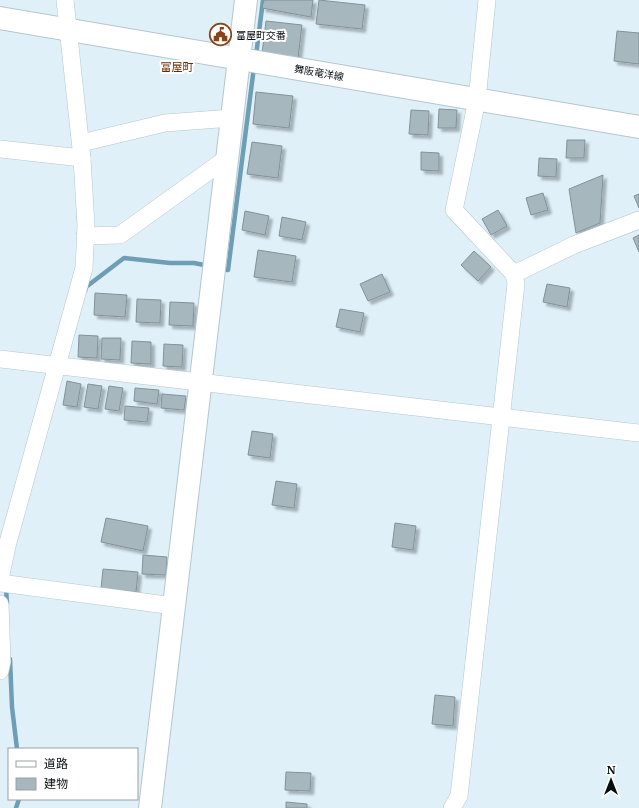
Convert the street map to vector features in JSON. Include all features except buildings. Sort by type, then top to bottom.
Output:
[{"type":"street","points":[[0,579],[7,546],[84,268],[86,226],[82,150],[67,29],[65,0]]},
{"type":"street","points":[[150,808],[246,0]]},
{"type":"street","points":[[452,808],[459,796],[516,284],[514,274],[454,210],[477,100],[487,0]]},
{"type":"street","name":"舞阪竜洋線","points":[[0,18],[639,127]]},
{"type":"street","points":[[0,148],[82,150],[164,123],[232,118]]},
{"type":"street","points":[[86,236],[120,235],[227,158]]},
{"type":"street","points":[[514,274],[574,245],[639,220]]},
{"type":"street","points":[[0,359],[639,433]]},
{"type":"street","points":[[0,583],[174,606]]},
{"type":"street","points":[[0,604],[2,662],[0,671]]},
{"type":"waterway","points":[[256,56],[263,0]]},
{"type":"waterway","points":[[220,268],[228,270],[254,67]]},
{"type":"waterway","points":[[85,291],[86,287],[124,258],[170,263],[194,263],[209,266]]},
{"type":"waterway","points":[[6,587],[7,604]]},
{"type":"waterway","points":[[10,659],[12,707],[17,748]]},
{"type":"waterway","points":[[16,808],[19,800]]},
{"type":"place","name":"富屋町交番","points":[[220,35]]},
{"type":"district","name":"富屋町","points":[[177,67]]}]
